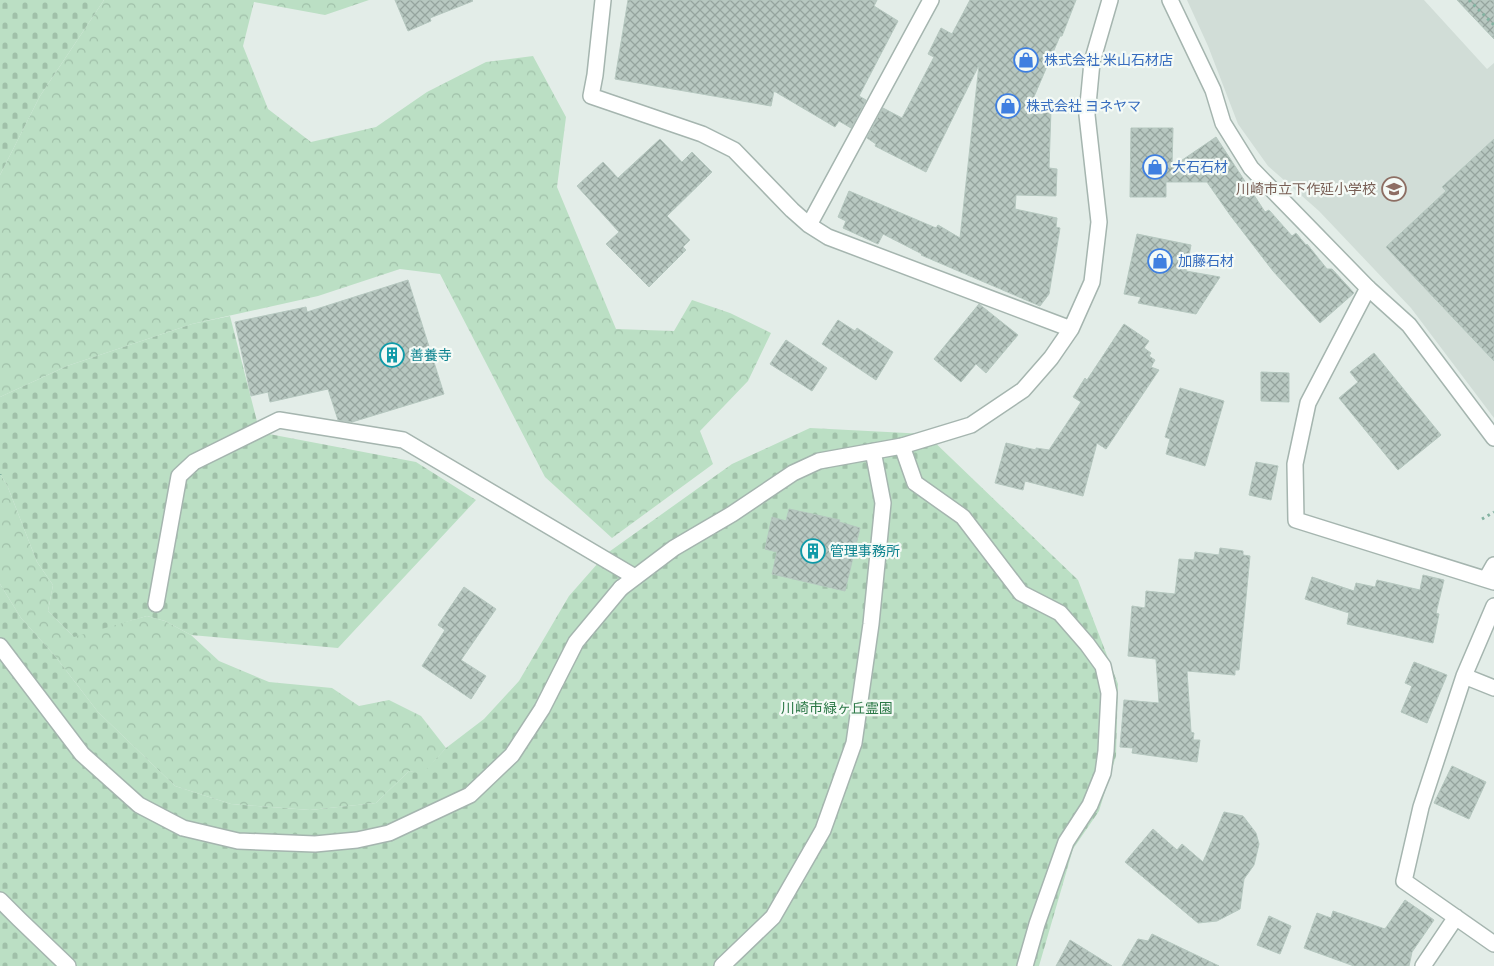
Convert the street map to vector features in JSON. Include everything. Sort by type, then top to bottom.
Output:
[{"type":"street","points":[[603,0],[591,96],[702,134],[734,150],[792,210],[828,238],[1071,329]]},
{"type":"street","points":[[809,225],[930,0]]},
{"type":"street","points":[[0,646],[82,754],[139,805],[183,828],[238,841],[332,843],[389,833],[470,795],[512,755],[542,709],[576,642],[621,588],[674,548],[732,514],[793,473],[818,461],[902,446],[971,425],[1023,390],[1051,358],[1071,329],[1092,282],[1099,222],[1087,115],[1092,62],[1110,0]]},
{"type":"street","points":[[1170,0],[1213,90],[1223,123],[1251,168],[1368,288],[1408,325],[1494,438]]},
{"type":"street","points":[[1368,288],[1308,403],[1295,464],[1296,520],[1490,581],[1494,566]]},
{"type":"street","points":[[156,604],[179,476],[194,462],[279,420],[403,440],[635,578]]},
{"type":"street","points":[[902,446],[915,483],[963,517],[1021,593],[1060,613],[1103,666],[1109,693],[1103,773],[1090,805],[1066,842],[1037,924],[1025,966]]},
{"type":"street","points":[[722,966],[773,917],[823,830],[854,743],[871,624],[883,503],[873,451]]},
{"type":"street","points":[[1494,606],[1464,676],[1421,807],[1404,881],[1494,944]]},
{"type":"street","points":[[1464,676],[1494,688]]},
{"type":"street","points":[[0,900],[68,966]]},
{"type":"street","points":[[1424,966],[1456,917]]},
{"type":"path","points":[[1469,0],[1494,26]]},
{"type":"path","points":[[1482,518],[1494,512]]},
{"type":"shaded area","name":"川崎市立下作延小学校","points":[[1187,0],[1424,0],[1487,69],[1494,63],[1494,418],[1411,308],[1319,211],[1268,166],[1238,124],[1208,46]]},
{"type":"green space","points":[[0,0],[104,0],[40,96],[0,175]]},
{"type":"green space","points":[[104,0],[369,0],[325,15],[254,2],[243,46],[268,109],[311,142],[376,127],[427,92],[486,62],[533,56],[566,117],[557,187],[616,329],[674,331],[692,300],[730,313],[771,333],[748,381],[700,431],[713,464],[612,538],[545,477],[440,274],[400,269],[318,296],[192,324],[67,366],[0,397],[0,175],[40,96]]},
{"type":"green space","points":[[230,316],[261,437],[269,434],[416,462],[476,500],[338,648],[191,635],[165,621],[147,616],[74,637],[48,611],[53,585],[37,562],[7,485],[0,474],[0,397],[67,366],[192,324]]},
{"type":"green space","name":"川崎市緑ヶ丘霊園","points":[[810,428],[926,434],[1078,580],[1118,684],[1116,756],[1099,811],[1073,849],[1039,966],[0,966],[0,584],[21,618],[55,656],[98,712],[175,786],[231,804],[310,810],[376,803],[409,771],[423,773],[446,748],[484,719],[519,681],[569,596],[606,554],[732,464]]},
{"type":"green space","points":[[0,474],[7,485],[37,562],[53,585],[48,611],[73,636],[147,616],[165,621],[191,635],[219,661],[269,682],[332,688],[359,706],[389,700],[421,716],[446,748],[423,774],[409,771],[376,803],[310,810],[231,804],[175,786],[98,712],[55,656],[21,618],[0,584]]},
{"type":"building","points":[[395,0],[473,1],[430,18],[431,21],[408,31]]},
{"type":"building","points":[[628,0],[877,0],[874,6],[898,21],[859,96],[866,100],[851,128],[839,121],[835,127],[774,91],[771,106],[615,79]]},
{"type":"building","points":[[970,0],[1076,0],[1062,36],[1060,36],[1033,99],[1051,109],[1049,168],[1057,169],[1056,196],[1016,195],[1015,209],[1057,218],[1056,227],[1060,228],[1049,294],[1040,306],[921,255],[883,234],[878,244],[843,228],[846,221],[838,217],[849,191],[936,228],[938,225],[960,238],[979,65],[926,172],[875,146],[876,144],[867,138],[883,108],[902,118],[934,57],[928,54],[941,28],[952,34]]},
{"type":"building","points":[[1457,0],[1494,0],[1494,39]]},
{"type":"building","points":[[1131,128],[1173,128],[1172,167],[1216,137],[1265,212],[1269,210],[1292,236],[1296,233],[1327,269],[1332,269],[1354,293],[1320,323],[1273,271],[1207,182],[1166,182],[1166,197],[1130,197]]},
{"type":"building","points":[[660,139],[682,162],[692,152],[712,172],[667,216],[690,240],[683,247],[686,250],[649,287],[606,244],[619,232],[577,186],[603,162],[618,178]]},
{"type":"building","points":[[1494,139],[1494,361],[1386,247],[1446,191],[1442,187]]},
{"type":"building","name":"加藤石材","points":[[1137,234],[1191,245],[1186,271],[1220,277],[1196,314],[1138,303],[1141,297],[1124,294]]},
{"type":"building","points":[[408,280],[444,394],[352,422],[338,420],[328,389],[270,402],[268,392],[251,396],[235,322],[306,307],[307,312]]},
{"type":"building","points":[[979,304],[1018,335],[986,373],[976,364],[961,382],[934,359]]},
{"type":"building","points":[[838,320],[855,331],[857,328],[893,352],[876,380],[822,344]]},
{"type":"building","points":[[1124,324],[1149,341],[1144,348],[1151,353],[1149,356],[1155,360],[1151,367],[1159,370],[1106,449],[1097,443],[1083,496],[1025,481],[1023,490],[995,483],[1006,443],[1036,450],[1036,448],[1049,450],[1081,402],[1073,397],[1085,378],[1087,380]]},
{"type":"building","points":[[786,340],[827,368],[812,391],[770,364]]},
{"type":"building","points":[[1374,353],[1441,435],[1398,470],[1339,398],[1358,382],[1350,372]]},
{"type":"building","points":[[1261,372],[1289,373],[1289,402],[1261,401]]},
{"type":"building","points":[[1180,388],[1224,401],[1205,466],[1166,454],[1170,439],[1165,437]]},
{"type":"building","points":[[1256,462],[1278,466],[1271,500],[1249,495]]},
{"type":"building","name":"管理事務所","points":[[789,509],[840,520],[839,522],[860,528],[845,591],[772,574],[777,552],[765,549],[772,517],[786,521]]},
{"type":"building","points":[[1220,548],[1243,551],[1243,555],[1250,556],[1239,670],[1235,670],[1235,675],[1187,671],[1191,732],[1194,733],[1193,740],[1200,740],[1197,762],[1132,753],[1133,748],[1120,747],[1124,700],[1159,703],[1156,659],[1128,656],[1132,606],[1145,608],[1146,591],[1175,594],[1179,559],[1194,560],[1195,552],[1219,555]]},
{"type":"building","points":[[1423,575],[1444,580],[1436,613],[1439,614],[1433,643],[1347,624],[1349,613],[1305,599],[1312,577],[1354,591],[1356,583],[1375,587],[1377,580],[1420,590]]},
{"type":"building","points":[[464,587],[496,609],[461,660],[486,676],[471,699],[422,666],[445,630],[438,625]]},
{"type":"building","points":[[1414,662],[1447,675],[1427,723],[1401,712],[1412,686],[1405,683]]},
{"type":"building","points":[[1452,766],[1486,782],[1469,819],[1434,803]]},
{"type":"building","points":[[1224,812],[1243,816],[1256,833],[1259,844],[1254,865],[1244,879],[1240,909],[1217,921],[1198,923],[1125,862],[1153,829],[1177,850],[1182,844],[1203,862]]},
{"type":"building","points":[[1405,900],[1434,920],[1412,952],[1409,966],[1354,966],[1304,948],[1317,913],[1331,918],[1333,911],[1385,929]]},
{"type":"building","points":[[1269,916],[1291,926],[1280,954],[1257,945]]},
{"type":"building","points":[[1152,934],[1219,966],[1122,966],[1138,939],[1148,941]]},
{"type":"building","points":[[1070,940],[1112,966],[1056,966]]},
{"type":"place","name":"株式会社 米山石材店","points":[[1026,60]]},
{"type":"place","name":"株式会社 ヨネヤマ","points":[[1008,106]]},
{"type":"place","name":"大石石材","points":[[1155,167]]},
{"type":"place","name":"川崎市立下作延小学校","points":[[1394,189]]},
{"type":"place","name":"加藤石材","points":[[1160,261]]},
{"type":"place","name":"善養寺","points":[[392,355]]},
{"type":"place","name":"管理事務所","points":[[813,551]]}]
